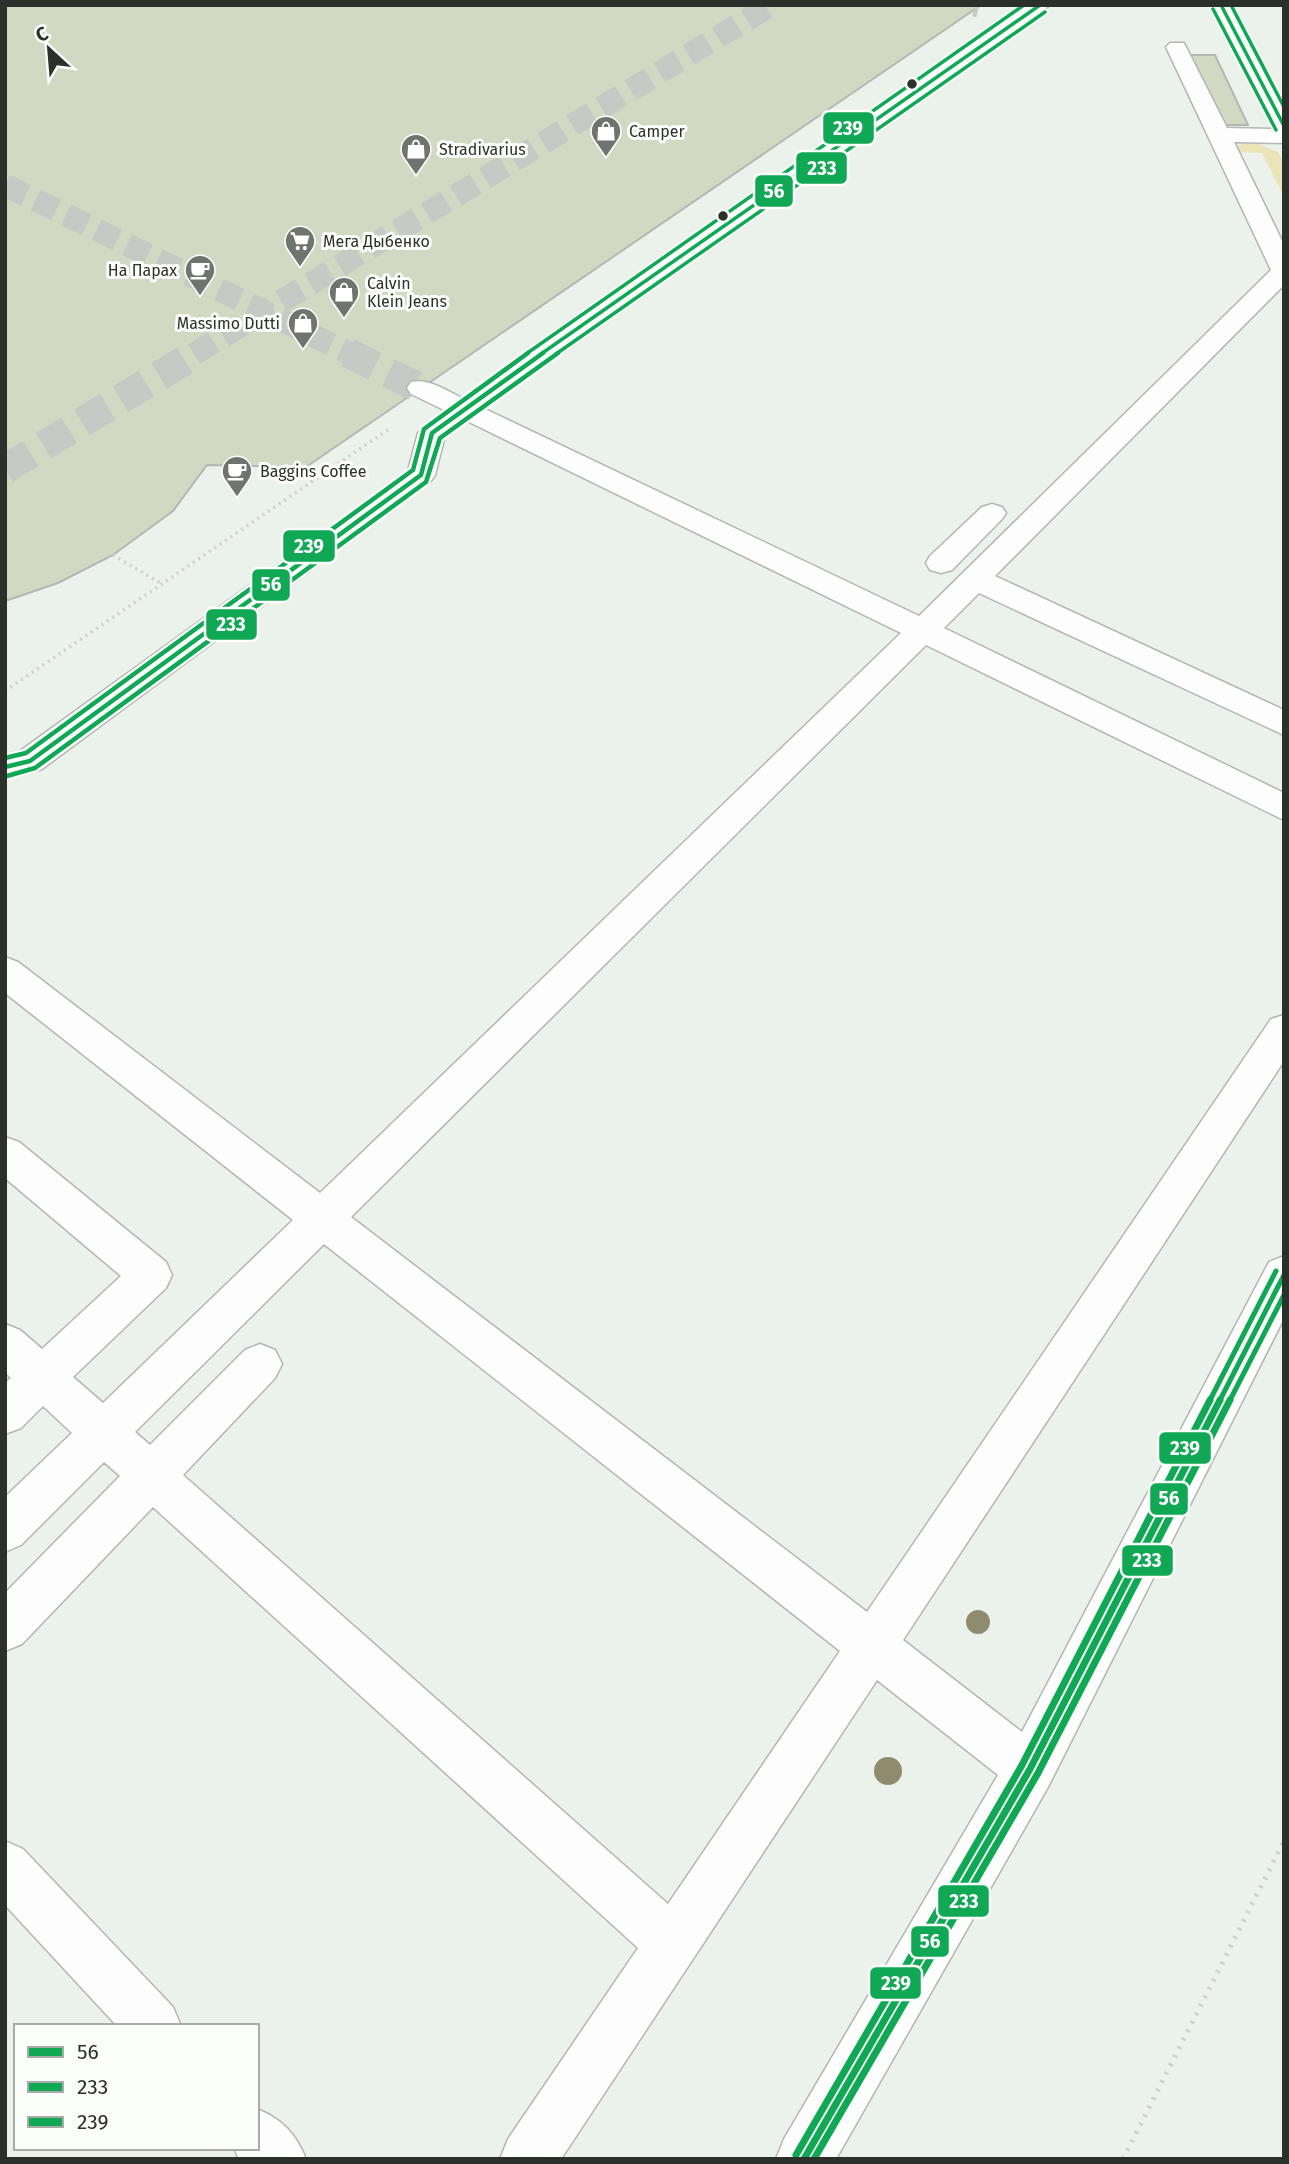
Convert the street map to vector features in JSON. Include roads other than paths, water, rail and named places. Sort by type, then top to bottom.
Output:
[{"type":"street","points":[[5,767],[30,761],[421,475],[432,433],[463,410],[1040,5]]},
{"type":"street","points":[[1221,5],[1284,126]]},
{"type":"street","points":[[5,1529],[975,579],[1284,271],[1177,47]]},
{"type":"street","points":[[1217,135],[1284,136]]},
{"type":"street","points":[[420,388],[1284,808]]},
{"type":"street","points":[[941,563],[992,513]]},
{"type":"street","points":[[975,579],[1284,724]]},
{"type":"street","points":[[5,972],[1030,1769]]},
{"type":"street","points":[[528,2159],[1284,1030]]},
{"type":"street","points":[[5,1154],[152,1275],[5,1413]]},
{"type":"street","points":[[804,2159],[1030,1769],[1284,1275]]},
{"type":"street","points":[[5,1344],[672,1943]]},
{"type":"street","points":[[5,1627],[260,1364]]},
{"type":"street","points":[[5,1867],[152,2024]]},
{"type":"street","points":[[259,2139],[278,2159]]},
{"type":"tunnel","points":[[264,312],[771,5]]},
{"type":"tunnel","points":[[975,5],[979,6]]},
{"type":"tunnel","points":[[5,185],[264,312]]},
{"type":"tunnel","points":[[194,354],[264,312]]},
{"type":"tunnel","points":[[264,312],[351,354]]},
{"type":"tunnel","points":[[5,469],[197,353]]},
{"type":"tunnel","points":[[348,353],[420,388]]},
{"type":"place","name":"Camper","points":[[606,158]]},
{"type":"place","name":"Stradivarius","points":[[416,176]]},
{"type":"place","name":"Мега Дыбенко","points":[[300,268]]},
{"type":"place","name":"На Парах","points":[[200,297]]},
{"type":"place","name":"Calvin Klein Jeans","points":[[344,319]]},
{"type":"place","name":"Massimo Dutti","points":[[303,350]]},
{"type":"place","name":"Baggins Coffee","points":[[237,498]]}]
